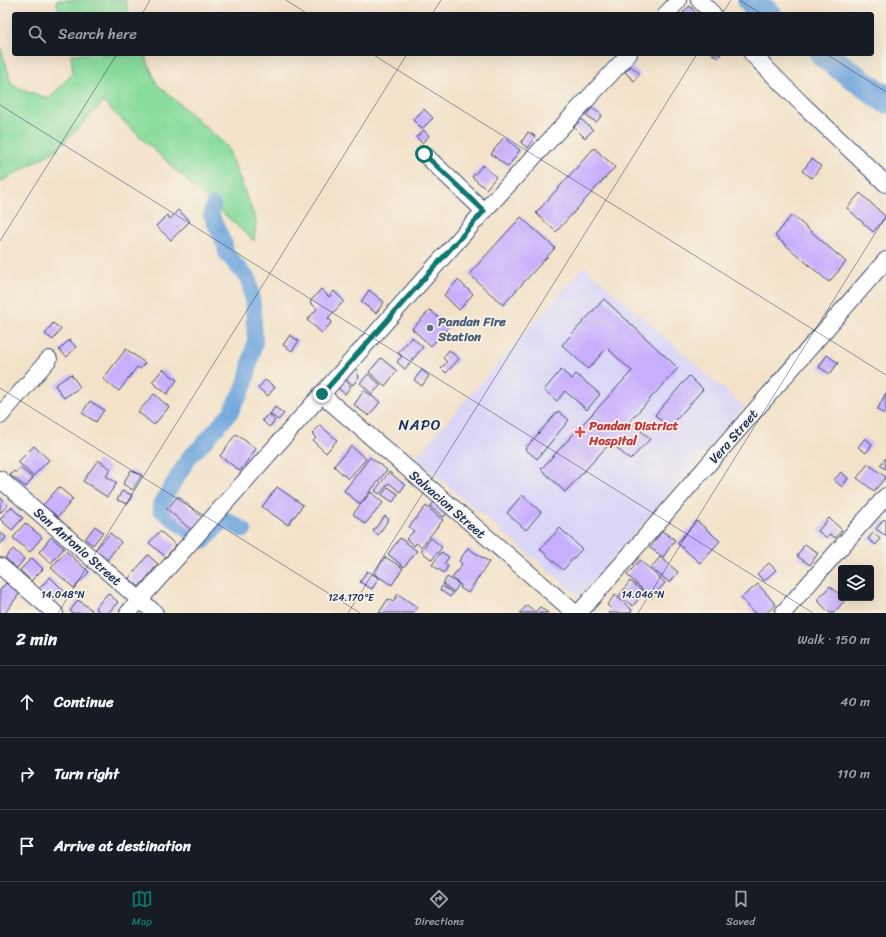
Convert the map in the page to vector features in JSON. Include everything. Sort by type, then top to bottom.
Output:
[{"type":"street","points":[[668,12],[678,0]]},
{"type":"street","points":[[699,0],[711,12]]},
{"type":"street","points":[[128,613],[484,211],[627,56]]},
{"type":"street","points":[[754,56],[886,184]]},
{"type":"street","points":[[424,154],[484,211]]},
{"type":"street","name":"Vera Street","points":[[579,613],[886,260]]},
{"type":"street","points":[[0,416],[49,359]]},
{"type":"street","name":"Salvacion Street","points":[[322,394],[575,613]]},
{"type":"street","name":"San Antonio Street","points":[[0,479],[155,613]]},
{"type":"street","points":[[783,613],[886,496]]},
{"type":"street","points":[[0,566],[56,613]]},
{"type":"shaded area","name":"Pandan District Hospital","points":[[584,266],[744,407],[579,596],[415,458]]},
{"type":"green space","points":[[56,0],[125,0],[128,12],[59,12]]},
{"type":"green space","points":[[0,45],[12,85],[49,99],[73,73],[71,56],[145,56],[157,84],[227,146],[256,221],[254,241],[103,102],[58,149],[0,182]]},
{"type":"building","points":[[690,6],[695,12],[683,12]]},
{"type":"building","points":[[631,66],[640,74],[634,81],[625,72]]},
{"type":"building","points":[[592,108],[602,115],[596,122],[586,116]]},
{"type":"building","points":[[424,109],[433,118],[422,129],[413,120]]},
{"type":"building","points":[[581,119],[593,130],[585,138],[574,127]]},
{"type":"building","points":[[424,130],[429,136],[422,143],[416,137]]},
{"type":"building","points":[[528,132],[535,136],[528,148],[521,143]]},
{"type":"building","points":[[504,137],[520,150],[508,167],[491,154]]},
{"type":"building","points":[[594,148],[615,167],[556,232],[536,213]]},
{"type":"building","points":[[812,159],[821,166],[812,178],[802,171]]},
{"type":"building","points":[[483,165],[496,177],[486,189],[472,177]]},
{"type":"building","points":[[860,193],[886,217],[873,232],[847,208]]},
{"type":"building","points":[[178,210],[190,221],[171,240],[156,226],[167,215],[170,219]]},
{"type":"building","points":[[792,215],[846,262],[829,282],[775,236]]},
{"type":"building","points":[[521,217],[555,248],[503,305],[469,274]]},
{"type":"building","points":[[458,280],[473,294],[459,310],[444,295]]},
{"type":"building","points":[[321,289],[329,297],[334,291],[344,301],[328,318],[332,322],[322,333],[307,320],[317,309],[310,302]]},
{"type":"building","points":[[369,290],[384,302],[376,313],[361,302]]},
{"type":"building","points":[[604,299],[678,368],[630,421],[650,439],[630,460],[611,442],[565,492],[541,469],[632,371],[607,348],[588,369],[562,345]]},
{"type":"building","name":"Pandan Fire Station","points":[[430,310],[449,327],[431,346],[412,329]]},
{"type":"building","points":[[53,323],[61,329],[53,340],[45,334]]},
{"type":"building","points":[[290,335],[299,341],[292,351],[283,345]]},
{"type":"building","points":[[412,337],[423,347],[405,369],[397,362],[402,356],[398,353]]},
{"type":"building","points":[[69,340],[76,347],[67,357],[59,350]]},
{"type":"building","points":[[126,349],[145,363],[140,369],[137,367],[119,391],[103,379]]},
{"type":"building","points":[[449,350],[459,359],[446,373],[441,368],[447,362],[443,358]]},
{"type":"building","points":[[827,355],[838,363],[830,374],[819,367]]},
{"type":"building","points":[[381,358],[397,371],[385,386],[369,372]]},
{"type":"building","points":[[356,368],[359,377],[353,385],[346,379]]},
{"type":"building","points":[[163,369],[177,380],[167,394],[152,382]]},
{"type":"building","points":[[422,370],[429,376],[422,386],[414,380]]},
{"type":"building","points":[[561,370],[572,379],[576,374],[600,394],[587,410],[565,391],[557,401],[544,390]]},
{"type":"building","points":[[71,374],[80,387],[64,398],[55,385]]},
{"type":"building","points":[[368,374],[381,385],[372,394],[360,383]]},
{"type":"building","points":[[689,376],[703,389],[669,428],[655,415]]},
{"type":"building","points":[[265,380],[275,387],[268,396],[258,388]]},
{"type":"building","points":[[345,380],[351,386],[345,394],[338,388]]},
{"type":"building","points":[[364,390],[380,402],[369,416],[354,405]]},
{"type":"building","points":[[886,393],[886,415],[877,410]]},
{"type":"building","points":[[154,394],[169,407],[154,425],[138,412]]},
{"type":"building","points":[[90,401],[104,410],[96,422],[82,413]]},
{"type":"building","points":[[275,407],[284,414],[278,420],[270,414]]},
{"type":"building","points":[[558,411],[569,420],[537,459],[525,449]]},
{"type":"building","points":[[269,414],[275,421],[269,427],[262,420]]},
{"type":"building","points":[[320,425],[337,440],[326,453],[313,441],[316,438],[312,434]]},
{"type":"building","points":[[236,434],[256,449],[240,471],[220,456]]},
{"type":"building","points":[[865,438],[872,444],[866,453],[858,447]]},
{"type":"building","points":[[34,446],[49,460],[33,476],[18,462]]},
{"type":"building","points":[[351,446],[366,459],[348,479],[334,466]]},
{"type":"building","points":[[370,457],[387,470],[360,504],[344,491]]},
{"type":"building","points":[[886,458],[886,468],[885,469],[880,465]]},
{"type":"building","points":[[98,460],[111,469],[106,476],[117,483],[107,497],[83,481]]},
{"type":"building","points":[[868,464],[886,477],[874,491],[857,478]]},
{"type":"building","points":[[20,468],[33,478],[26,487],[10,475],[14,471],[16,473]]},
{"type":"building","points":[[131,470],[142,475],[133,490],[123,484]]},
{"type":"building","points":[[389,472],[405,485],[400,492],[389,483],[380,494],[375,491]]},
{"type":"building","points":[[841,472],[848,478],[842,487],[834,480]]},
{"type":"building","points":[[59,487],[73,499],[58,517],[43,505]]},
{"type":"building","points":[[277,487],[303,505],[288,525],[262,507]]},
{"type":"building","points":[[388,487],[398,494],[393,502],[382,495]]},
{"type":"building","points":[[122,491],[132,495],[128,504],[117,500]]},
{"type":"building","points":[[371,492],[383,503],[365,524],[353,514]]},
{"type":"building","points":[[522,495],[541,512],[526,530],[507,513]]},
{"type":"building","points":[[178,496],[202,517],[191,530],[167,509]]},
{"type":"building","points":[[0,497],[8,505],[0,513]]},
{"type":"building","points":[[434,502],[447,513],[444,517],[430,507]]},
{"type":"building","points":[[426,506],[443,520],[421,547],[416,543],[414,546],[406,539],[414,531],[409,527]]},
{"type":"building","points":[[11,507],[23,518],[12,530],[0,519]]},
{"type":"building","points":[[385,516],[389,519],[378,535],[373,531]]},
{"type":"building","points":[[829,518],[842,530],[835,538],[830,534],[827,538],[818,531]]},
{"type":"building","points":[[884,519],[886,521],[886,536],[876,529]]},
{"type":"building","points":[[697,521],[720,541],[700,563],[677,543]]},
{"type":"building","points":[[25,523],[42,537],[30,552],[13,538]]},
{"type":"building","points":[[95,526],[103,532],[93,545],[85,539]]},
{"type":"building","points":[[560,528],[582,549],[563,570],[540,549]]},
{"type":"building","points":[[160,531],[176,545],[166,557],[149,543]]},
{"type":"building","points":[[662,531],[675,540],[663,557],[650,548]]},
{"type":"building","points":[[0,532],[6,537],[0,545]]},
{"type":"building","points":[[110,533],[121,542],[107,560],[95,550]]},
{"type":"building","points":[[873,533],[880,539],[876,545],[868,539]]},
{"type":"building","points":[[51,537],[64,548],[51,563],[39,552]]},
{"type":"building","points":[[400,538],[417,551],[404,567],[388,554]]},
{"type":"building","points":[[431,538],[442,547],[432,560],[421,551]]},
{"type":"building","points":[[805,544],[818,553],[810,565],[797,556]]},
{"type":"building","points":[[468,548],[489,562],[468,593],[460,588],[461,585],[452,578],[462,564],[459,561]]},
{"type":"building","points":[[13,549],[24,559],[17,568],[5,558]]},
{"type":"building","points":[[66,551],[89,572],[74,588],[51,568]]},
{"type":"building","points":[[441,552],[449,557],[444,564],[448,566],[444,573],[432,565]]},
{"type":"building","points":[[148,555],[158,564],[139,587],[129,578]]},
{"type":"building","points":[[385,557],[403,568],[392,585],[374,574]]},
{"type":"building","points":[[660,557],[678,572],[670,583],[651,568]]},
{"type":"building","points":[[32,558],[43,569],[31,581],[20,570]]},
{"type":"building","points":[[640,560],[665,583],[652,598],[627,575]]},
{"type":"building","points":[[769,563],[776,570],[764,581],[757,574]]},
{"type":"building","points":[[367,571],[379,578],[372,589],[360,582]]},
{"type":"building","points":[[50,577],[64,591],[53,603],[38,590]]},
{"type":"building","points":[[447,577],[459,584],[454,592],[443,584]]},
{"type":"building","points":[[630,581],[644,592],[633,606],[619,596]]},
{"type":"building","points":[[6,583],[20,593],[5,613],[0,613],[0,590]]},
{"type":"building","points":[[758,584],[776,605],[766,613],[754,613],[741,598]]},
{"type":"building","points":[[442,586],[453,593],[450,597],[440,590]]},
{"type":"building","points":[[830,586],[838,593],[838,601],[844,601],[834,613],[830,613],[817,600]]},
{"type":"building","points":[[108,593],[118,602],[108,613],[101,613],[95,608]]},
{"type":"building","points":[[398,594],[417,607],[413,613],[379,613],[388,599],[393,602]]},
{"type":"building","points":[[615,595],[632,610],[630,613],[608,613],[612,609],[607,605]]},
{"type":"building","points":[[78,600],[92,610],[90,613],[73,613],[70,611]]},
{"type":"building","points":[[527,605],[535,612],[540,607],[548,613],[520,613]]},
{"type":"waterway","points":[[751,0],[755,5],[765,12]]},
{"type":"waterway","points":[[826,56],[886,100]]},
{"type":"waterway","points":[[191,532],[161,510],[160,505],[190,456],[231,412],[246,381],[255,341],[253,304],[249,280],[226,253],[225,245],[211,215],[213,205]]},
{"type":"waterway","points":[[203,540],[204,541],[224,519],[244,530]]},
{"type":"place","name":"Pandan Fire Station","points":[[430,328]]},
{"type":"place","name":"Pandan District Hospital","points":[[580,432]]},
{"type":"district","name":"NAPO","points":[[420,425]]},
{"type":"route","points":[[322,394],[484,211],[424,154]]}]
